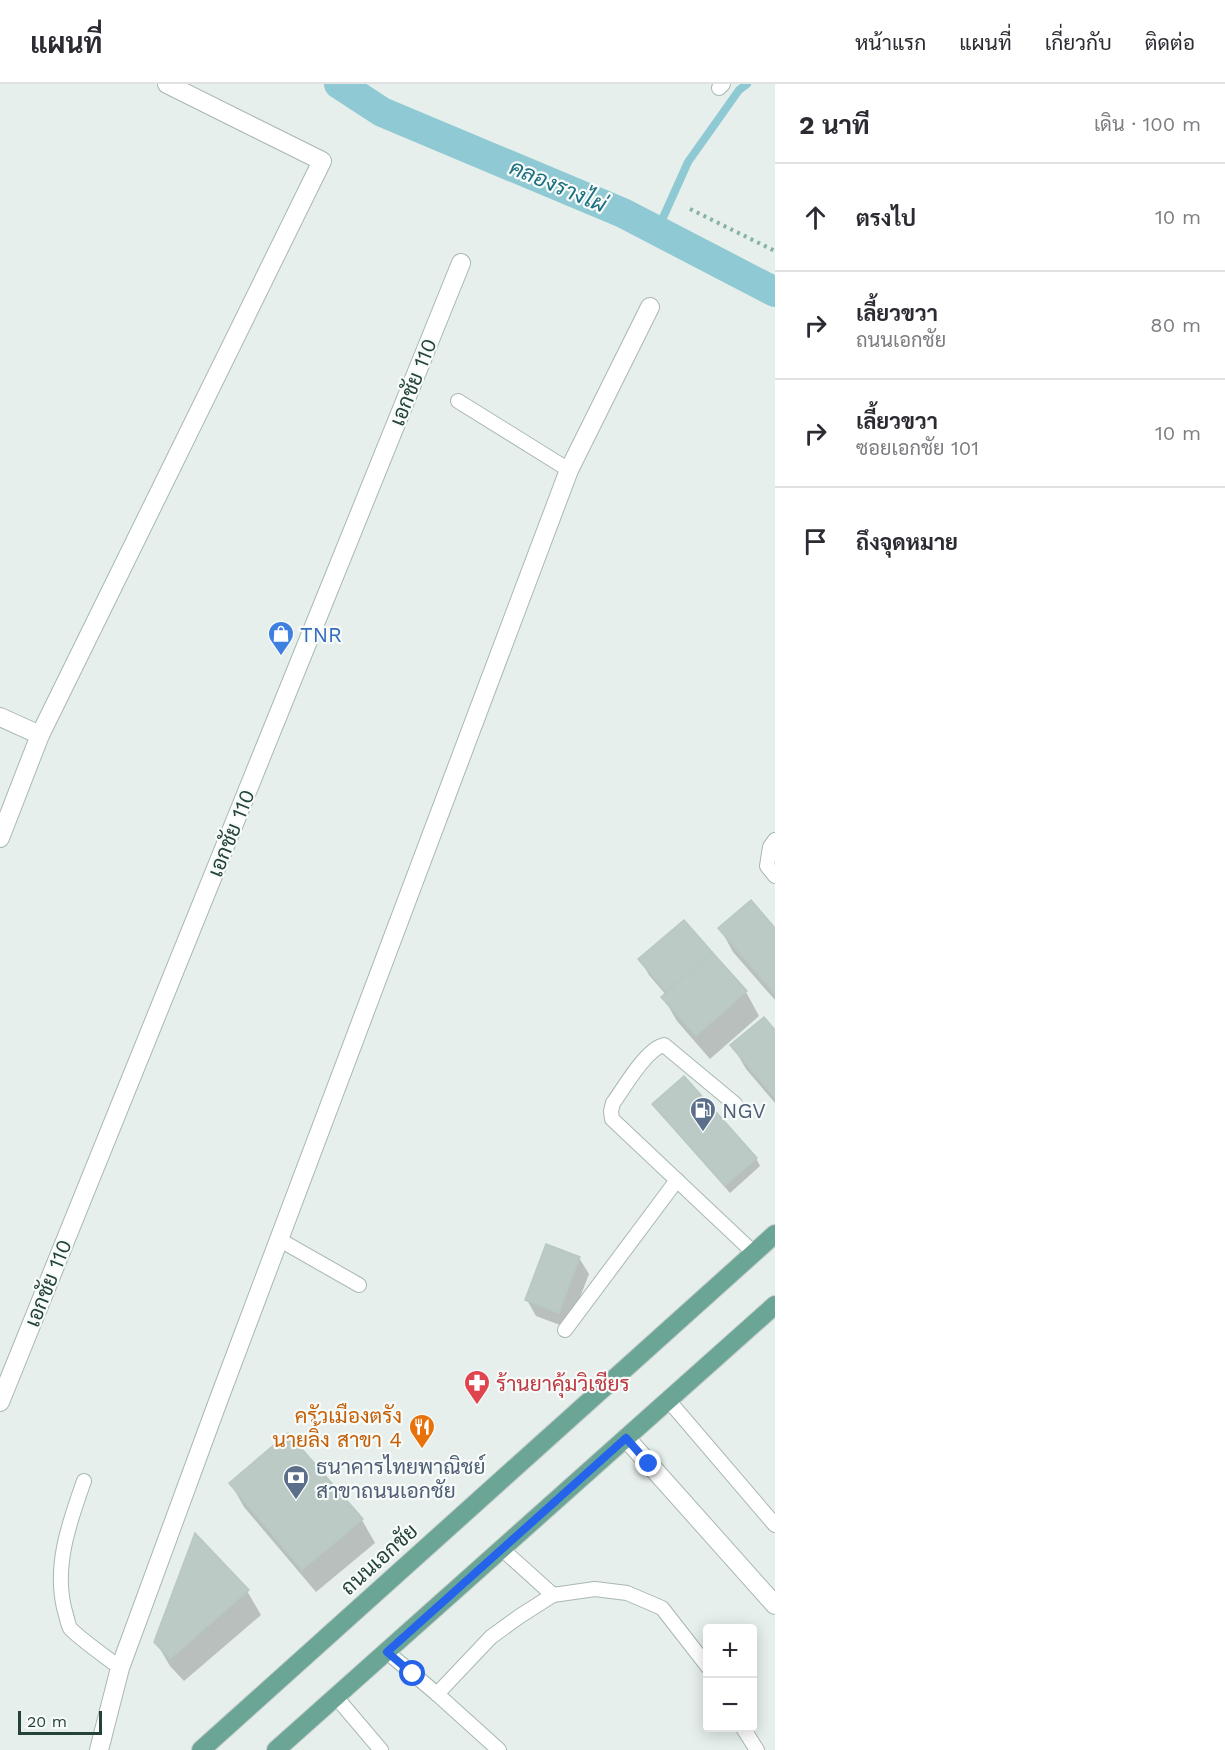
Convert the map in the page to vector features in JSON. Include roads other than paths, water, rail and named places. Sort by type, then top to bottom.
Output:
[{"type":"main road","name":"ถนนเอกชัย","points":[[201,1750],[775,1234]]},
{"type":"main road","points":[[276,1750],[775,1305]]},
{"type":"street","points":[[0,838],[40,735],[322,161],[167,84]]},
{"type":"street","name":"เอกชัย 110","points":[[0,1402],[460,263]]},
{"type":"street","points":[[99,1750],[120,1668],[570,470],[650,307]]},
{"type":"street","points":[[0,717],[40,735]]},
{"type":"street","points":[[626,1438],[775,1605]]},
{"type":"lane","points":[[458,400],[570,470]]},
{"type":"lane","points":[[775,840],[770,847],[767,866],[775,876]]},
{"type":"lane","points":[[735,1104],[664,1045],[657,1047],[646,1057],[613,1103],[611,1111],[612,1119],[754,1253]]},
{"type":"lane","points":[[565,1330],[677,1180]]},
{"type":"lane","points":[[279,1240],[358,1285]]},
{"type":"lane","points":[[669,1401],[775,1524]]},
{"type":"lane","points":[[84,1481],[72,1516],[61,1565],[61,1594],[70,1628],[120,1668]]},
{"type":"lane","points":[[502,1549],[553,1595]]},
{"type":"lane","points":[[437,1694],[491,1637],[520,1616],[553,1595],[595,1589],[627,1593],[662,1608],[703,1660]]},
{"type":"lane","points":[[387,1652],[499,1750]]},
{"type":"lane","points":[[336,1697],[381,1750]]},
{"type":"lane","points":[[746,1732],[757,1750]]},
{"type":"waterway","name":"คลองรางไผ่","points":[[339,84],[382,112],[623,213],[775,292]]},
{"type":"waterway","points":[[657,231],[688,162],[739,90],[747,84]]},
{"type":"place","name":"TNR","points":[[281,657]]},
{"type":"place","name":"NGV","points":[[703,1133]]},
{"type":"place","name":"ร้านยาคุ้มวิเชียร","points":[[477,1406]]},
{"type":"place","name":"ครัวเมืองตรัง นายลิ้ง สาขา 4","points":[[422,1450]]},
{"type":"place","name":"ธนาคารไทยพาณิชย์ สาขาถนนเอกชัย","points":[[296,1501]]}]
